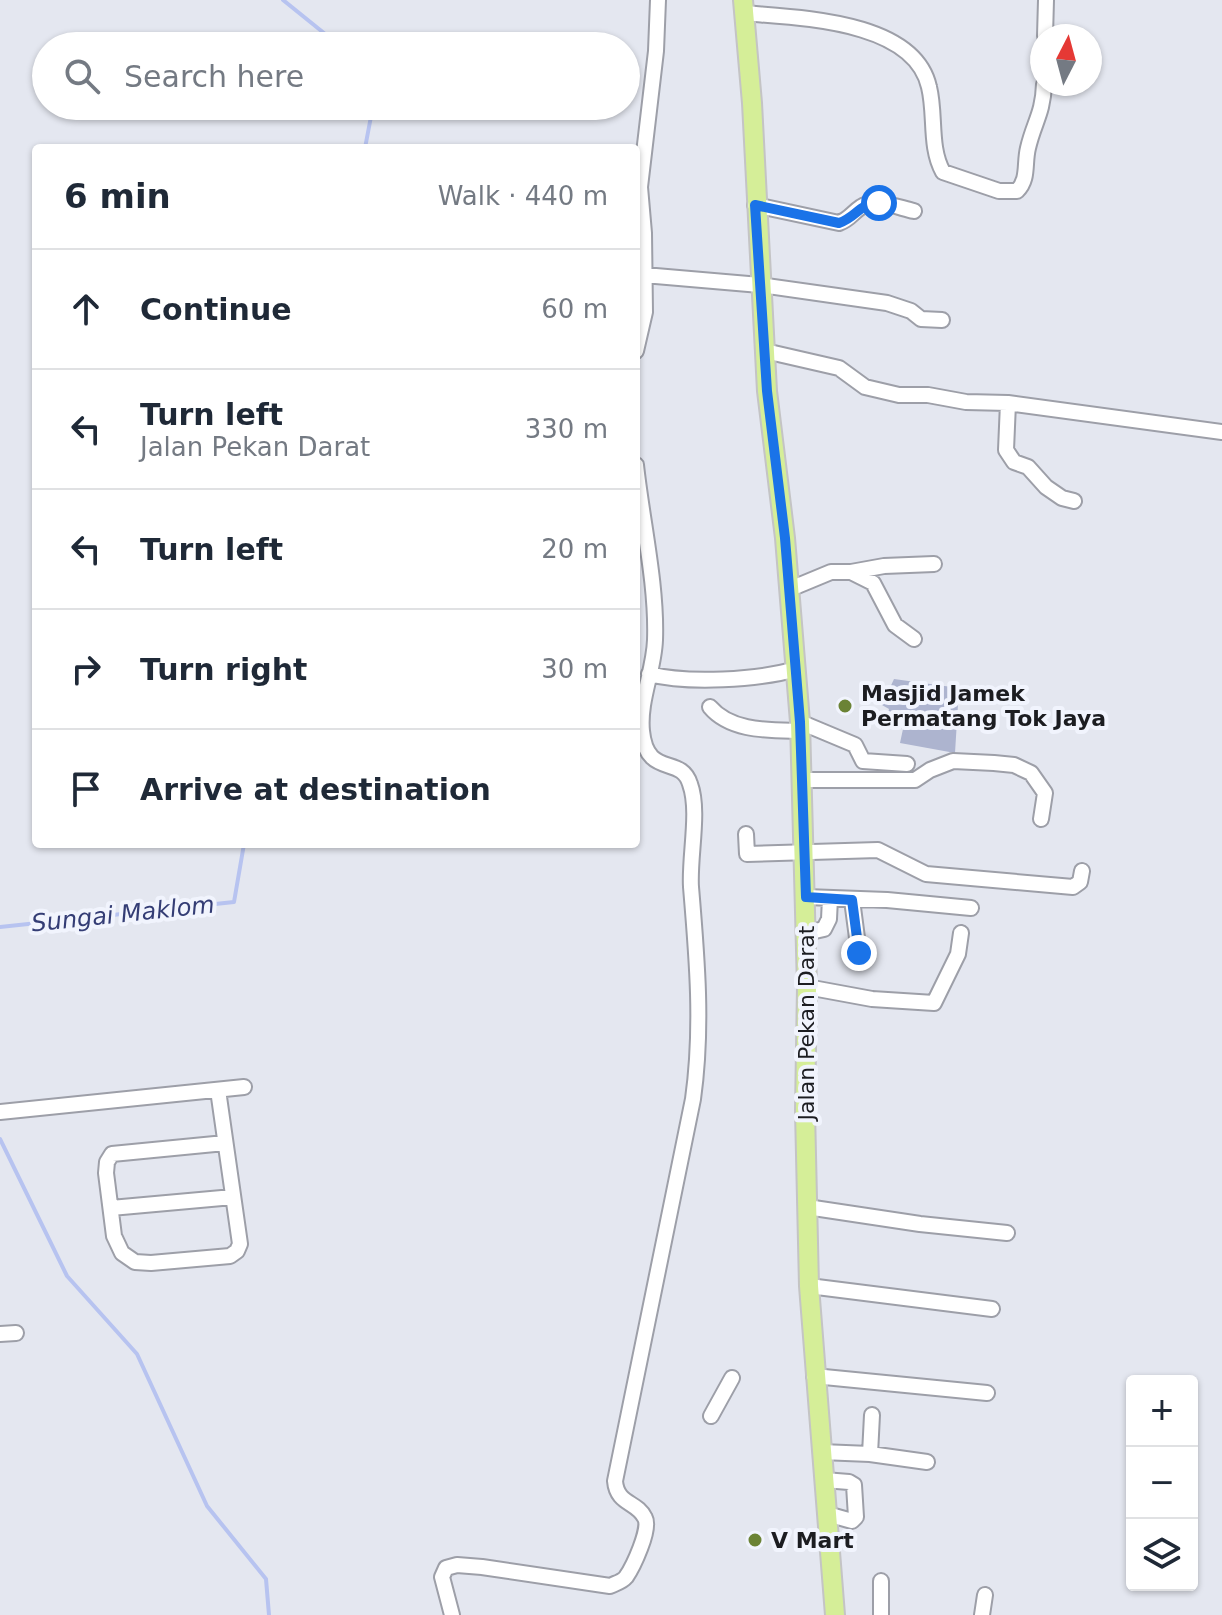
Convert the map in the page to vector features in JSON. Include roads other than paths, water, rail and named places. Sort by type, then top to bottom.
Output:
[{"type":"main road","name":"Jalan Pekan Darat","points":[[744,7],[765,351],[790,589],[800,726],[806,897],[809,1286],[835,1615]]},
{"type":"street","points":[[640,334],[645,312],[640,187],[656,51],[658,0]]},
{"type":"street","points":[[1045,24],[1046,0]]},
{"type":"street","points":[[744,7],[854,27],[896,43],[916,60],[929,84],[936,159],[943,172],[999,191],[1017,191],[1024,183],[1028,148],[1043,107],[1043,96]]},
{"type":"street","points":[[755,205],[839,223],[850,219],[860,207],[870,203],[914,211]]},
{"type":"street","points":[[644,275],[760,285],[887,303],[911,311],[921,319],[942,320]]},
{"type":"street","points":[[765,351],[839,368],[865,387],[899,395],[1008,403],[1222,432]]},
{"type":"street","points":[[1008,403],[1006,450],[1014,462],[1028,467],[1046,487],[1062,498],[1074,501]]},
{"type":"street","points":[[452,1615],[442,1577],[446,1568],[457,1565],[482,1567],[610,1586],[624,1580],[634,1563],[647,1526],[639,1511],[619,1495],[615,1481],[693,1099],[700,1025],[691,885],[692,787],[687,775],[678,767],[653,760],[647,751],[642,717],[655,642],[654,606],[640,496]]},
{"type":"street","points":[[790,589],[831,572],[934,564]]},
{"type":"street","points":[[851,572],[873,583],[895,625],[914,639]]},
{"type":"street","points":[[649,674],[678,679],[762,677],[796,669]]},
{"type":"street","points":[[710,707],[718,718],[756,729],[800,726],[855,745],[863,761],[907,764]]},
{"type":"street","points":[[803,780],[915,780],[953,761],[1014,765],[1031,773],[1045,793],[1041,819]]},
{"type":"street","points":[[746,834],[747,854],[878,850],[926,874],[1073,887],[1080,882],[1082,871]]},
{"type":"street","points":[[806,897],[971,908]]},
{"type":"street","points":[[806,933],[824,929],[829,919],[830,898]]},
{"type":"street","points":[[852,900],[859,953]]},
{"type":"street","points":[[807,987],[872,999],[934,1003],[958,954],[961,933]]},
{"type":"street","points":[[5,1112],[244,1087]]},
{"type":"street","points":[[218,1090],[240,1244],[237,1251],[230,1256],[151,1263],[135,1262],[122,1253],[114,1236],[106,1173],[112,1154],[225,1143]]},
{"type":"street","points":[[111,1208],[233,1197]]},
{"type":"street","points":[[807,1207],[1007,1233]]},
{"type":"street","points":[[809,1286],[992,1309]]},
{"type":"street","points":[[0,1334],[16,1333]]},
{"type":"street","points":[[814,1376],[987,1393]]},
{"type":"street","points":[[711,1416],[732,1378]]},
{"type":"street","points":[[870,1454],[872,1415]]},
{"type":"street","points":[[821,1452],[870,1454],[927,1462]]},
{"type":"street","points":[[824,1480],[854,1485],[856,1517],[852,1521],[827,1514]]},
{"type":"street","points":[[881,1581],[881,1615]]},
{"type":"street","points":[[982,1615],[985,1595]]},
{"type":"waterway","name":"Sungai Maklom","points":[[283,0],[323,32]]},
{"type":"waterway","name":"Sungai Maklom","points":[[366,144],[370,120]]},
{"type":"waterway","name":"Sungai Maklom","points":[[0,927],[234,902],[243,848]]},
{"type":"waterway","name":"Sungai Maklom","points":[[0,1139],[67,1276],[137,1354],[207,1506],[266,1579],[269,1615]]},
{"type":"place","name":"Masjid Jamek Permatang Tok Jaya","points":[[845,706]]},
{"type":"place","name":"V Mart","points":[[755,1540]]}]
